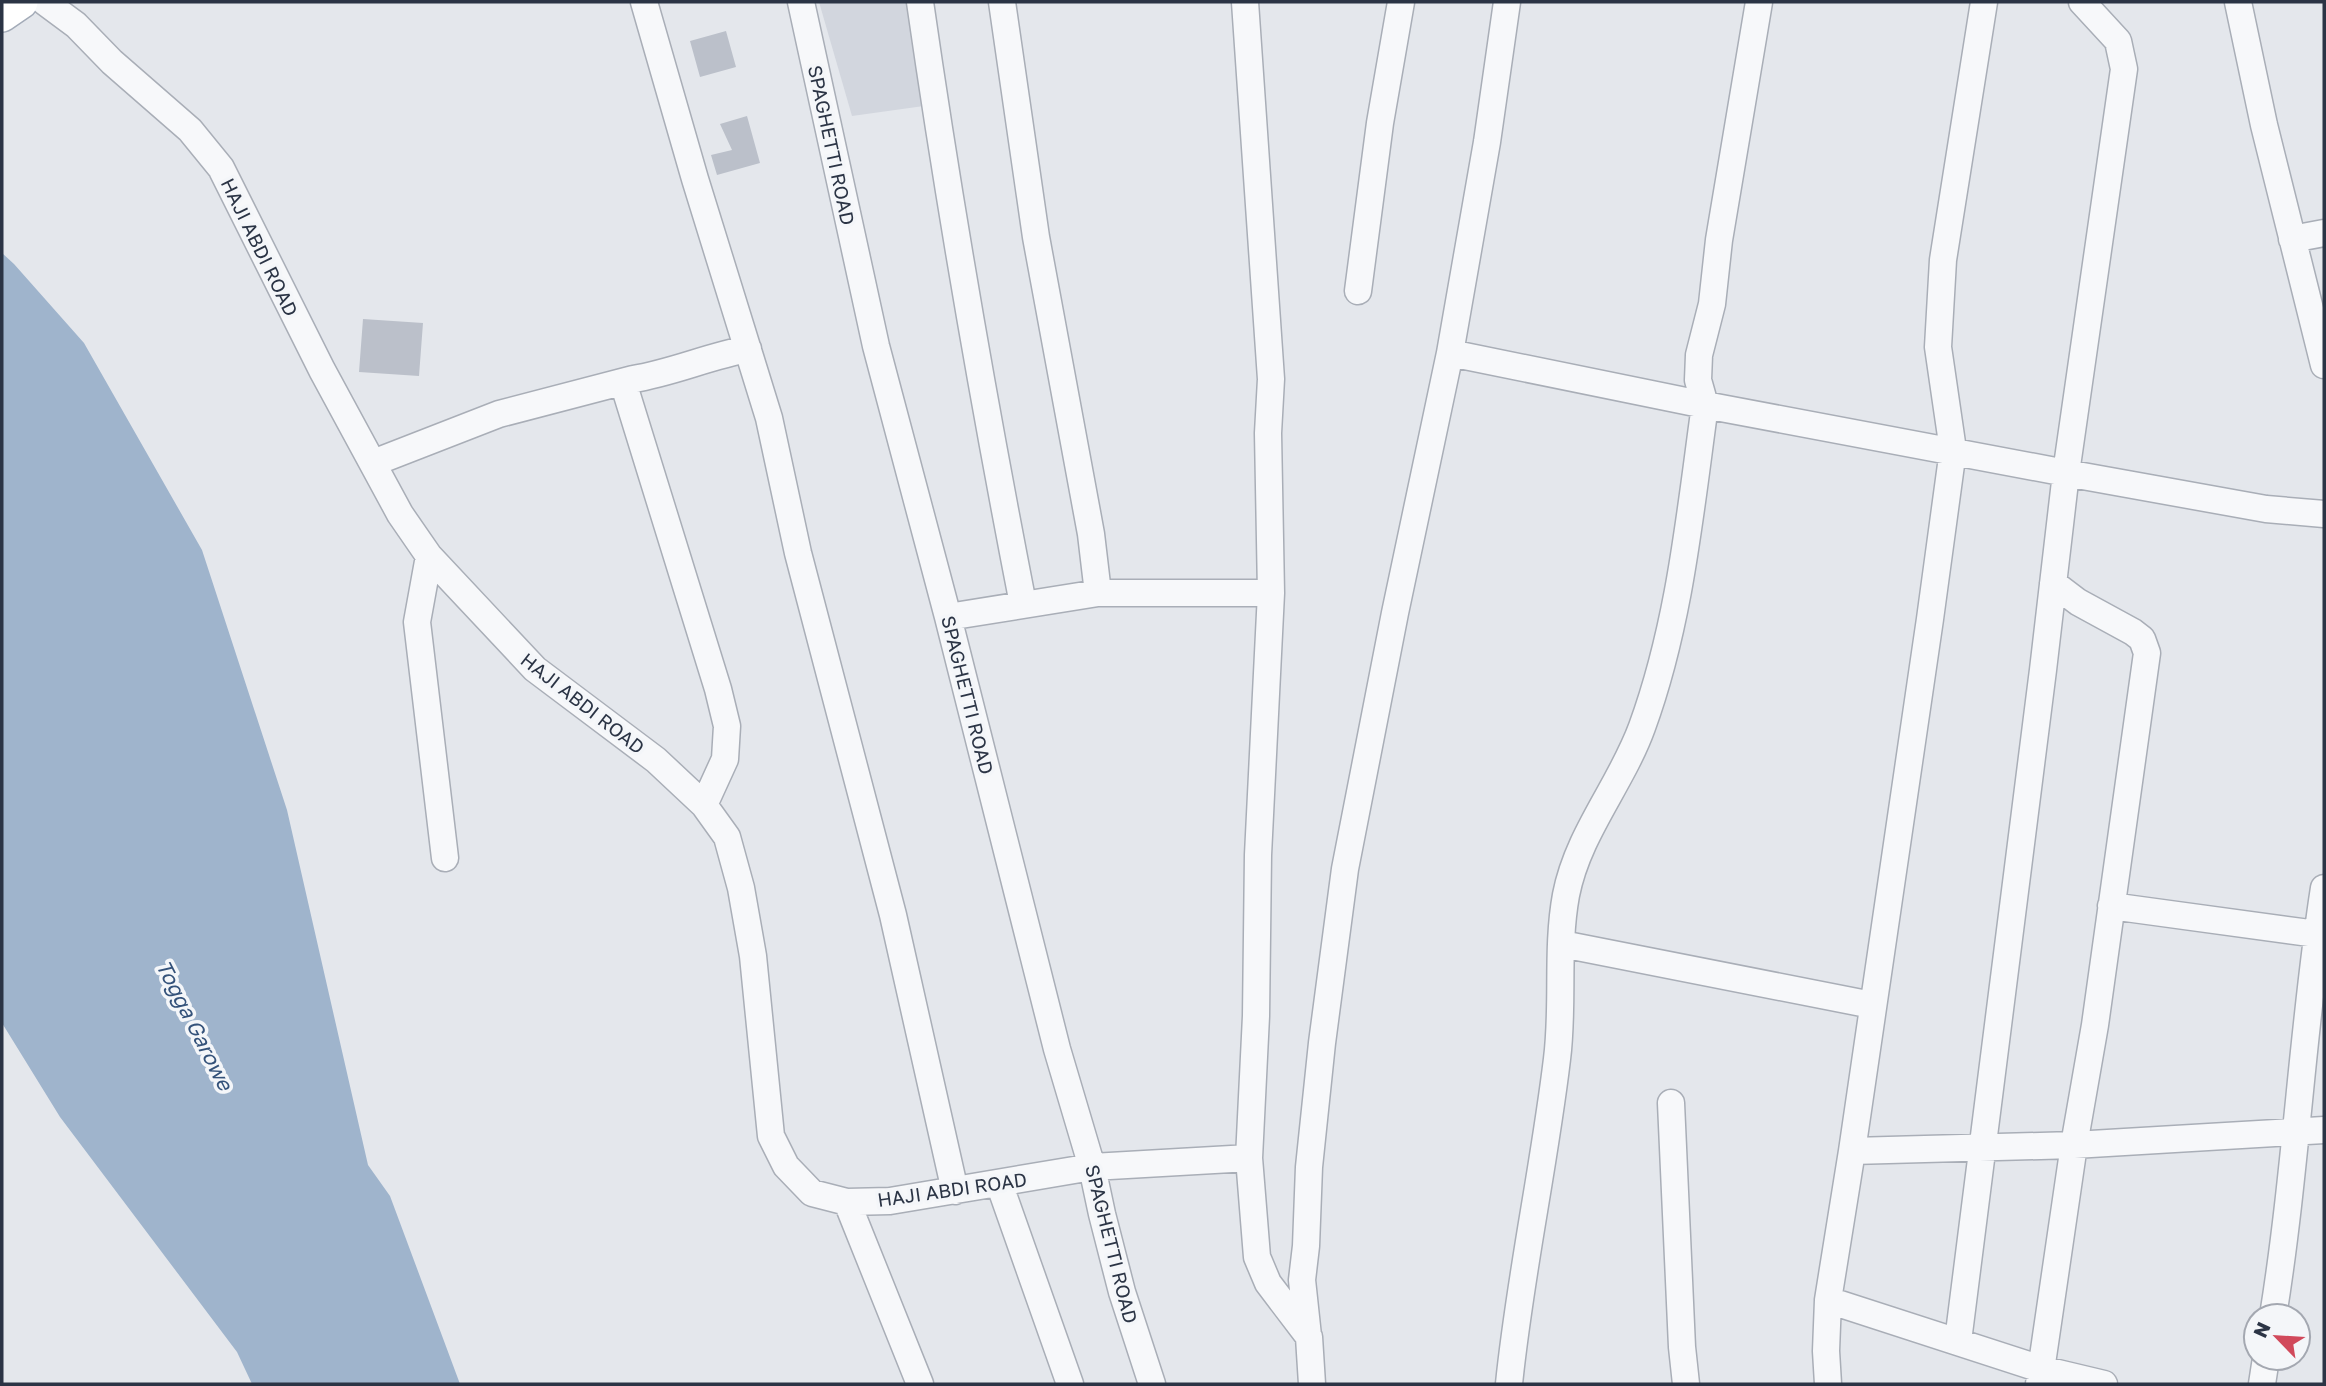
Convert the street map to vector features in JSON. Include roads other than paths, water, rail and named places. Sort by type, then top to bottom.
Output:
[{"type":"main road","points":[[2,15],[20,2]]},
{"type":"street","name":"HAJI ABDI ROAD","points":[[45,2],[76,25],[112,62],[190,130],[221,168],[285,300],[400,514],[429,556],[535,669],[656,760],[704,805],[727,837],[741,888],[753,956],[771,1136],[786,1167],[812,1192],[847,1202],[890,1201],[1092,1167],[1248,1158]]},
{"type":"street","points":[[644,2],[769,418],[798,553],[893,915],[955,1191]]},
{"type":"street","name":"SPAGHETTI ROAD","points":[[801,2],[876,346],[948,617],[1057,1049],[1092,1167],[1122,1292],[1152,1384]]},
{"type":"street","points":[[920,2],[945,173],[990,435],[1023,604]]},
{"type":"street","points":[[1002,2],[1036,237],[1091,534],[1098,593]]},
{"type":"street","points":[[1245,2],[1271,379],[1268,433],[1271,593],[1258,855],[1256,1016],[1248,1158],[1259,1265],[1273,1290],[1309,1338]]},
{"type":"street","points":[[1358,291],[1380,123],[1401,2]]},
{"type":"street","points":[[1312,1384],[1302,1280],[1309,1167],[1345,869],[1395,613],[1450,354],[1487,142],[1507,2]]},
{"type":"street","points":[[1509,1384],[1558,1056],[1566,894],[1595,818],[1619,780],[1642,730],[1659,678],[1681,578],[1705,405],[1698,380],[1699,355],[1712,304],[1725,201],[1759,2]]},
{"type":"street","points":[[1828,1384],[1828,1300],[1953,450],[1938,347],[1939,300],[1984,2]]},
{"type":"street","points":[[1958,1341],[2066,473],[2124,69],[2118,41],[2082,2]]},
{"type":"street","points":[[2238,2],[2264,125],[2324,365]]},
{"type":"street","points":[[2292,239],[2324,233]]},
{"type":"street","points":[[373,463],[479,421],[545,401],[654,376],[726,353],[748,349]]},
{"type":"street","points":[[1450,354],[2066,473],[2266,509],[2324,514]]},
{"type":"street","points":[[622,382],[718,689],[727,726],[725,759],[704,805]]},
{"type":"street","points":[[429,556],[417,622],[445,858]]},
{"type":"street","points":[[2040,1376],[2074,1145],[2095,1025],[2147,653],[2142,639],[2133,632],[2078,602],[2053,583]]},
{"type":"street","points":[[948,617],[1098,593],[1271,593]]},
{"type":"street","points":[[2275,1302],[2297,1130],[2318,1000],[2317,934],[2324,888]]},
{"type":"street","points":[[2111,906],[2317,934]]},
{"type":"street","points":[[1562,944],[1872,1005]]},
{"type":"street","points":[[1671,1103],[1686,1384]]},
{"type":"street","points":[[1852,1151],[2074,1145],[2324,1129]]},
{"type":"street","points":[[999,1183],[1070,1384]]},
{"type":"street","points":[[847,1202],[920,1384]]},
{"type":"street","points":[[1828,1300],[1958,1341],[2040,1376],[2104,1384]]},
{"type":"water","name":"Togga Garowe","points":[[2,253],[84,343],[202,550],[287,810],[368,1165],[390,1196],[460,1384],[252,1384],[237,1352],[60,1117],[2,1023]]}]
